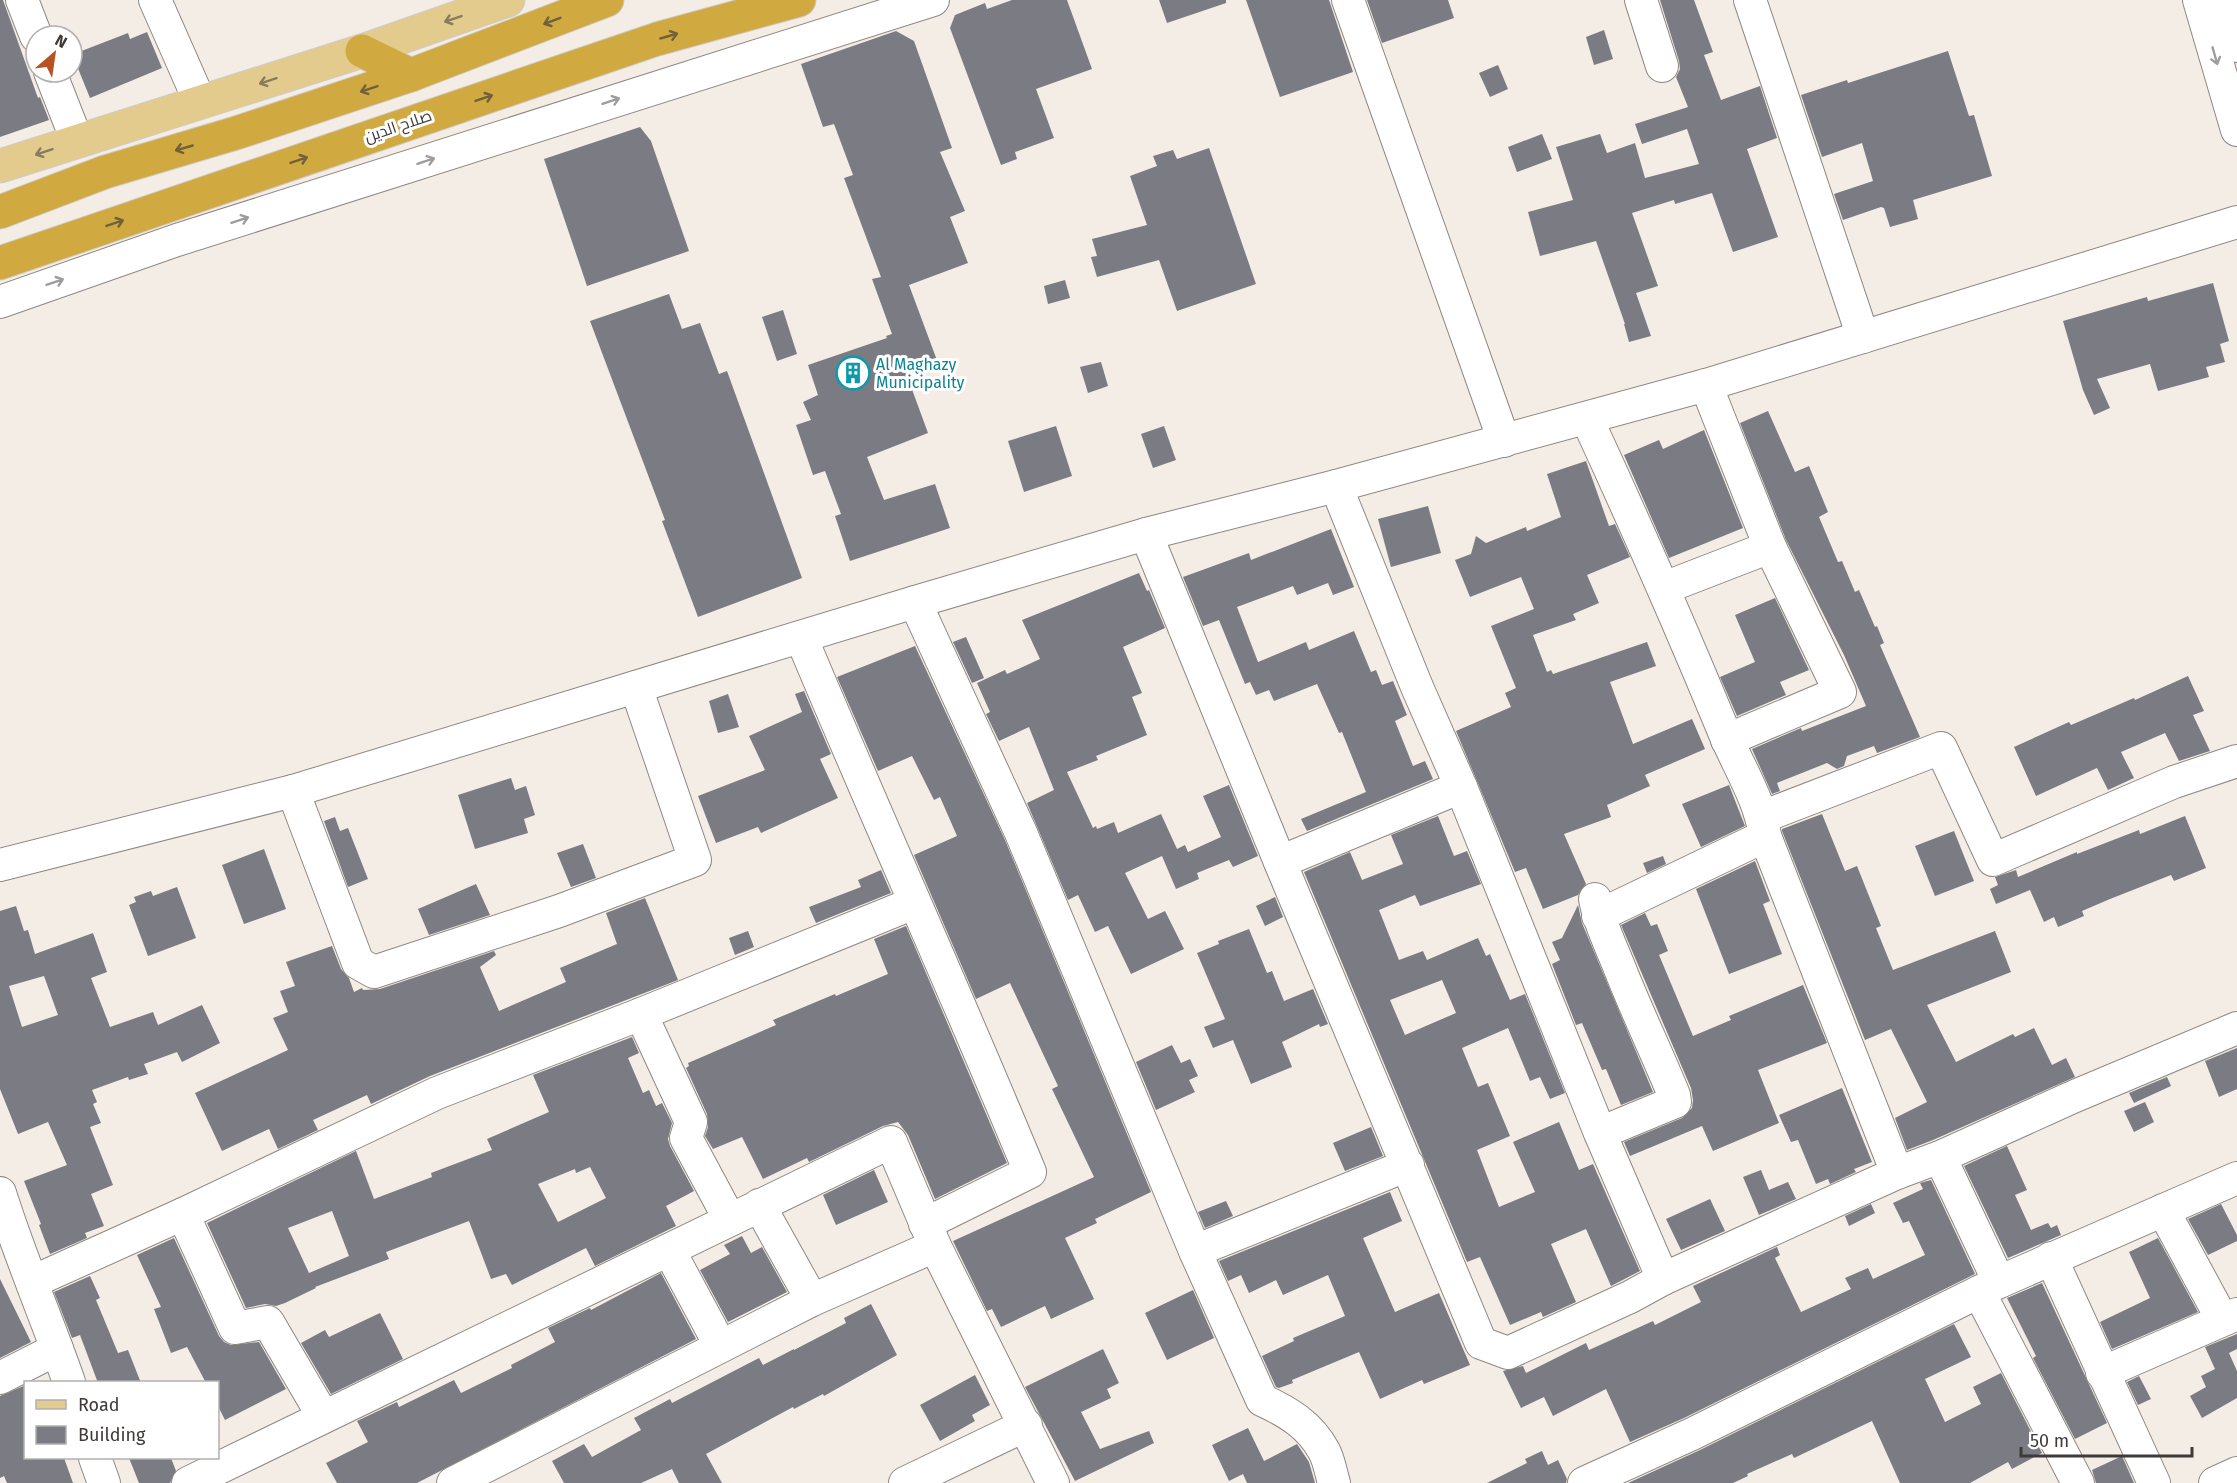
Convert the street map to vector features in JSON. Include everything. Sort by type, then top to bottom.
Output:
[{"type":"highway","points":[[0,212],[105,171],[236,133],[411,75],[607,0]]},
{"type":"highway","name":"صلاح الدين","points":[[0,263],[657,39],[799,0]]},
{"type":"highway","points":[[362,51],[411,75]]},
{"type":"main road","points":[[0,166],[362,51],[508,0]]},
{"type":"street","points":[[22,0],[31,24]]},
{"type":"street","points":[[155,0],[200,102]]},
{"type":"street","points":[[0,302],[177,240],[933,0]]},
{"type":"street","points":[[1348,0],[1504,441]]},
{"type":"street","points":[[1641,0],[1662,66]]},
{"type":"street","points":[[1750,0],[1863,337]]},
{"type":"street","points":[[2199,0],[2237,130]]},
{"type":"street","points":[[2223,0],[2237,46]]},
{"type":"street","points":[[55,84],[77,141]]},
{"type":"street","points":[[0,865],[293,791],[1146,534],[1336,486],[1706,385],[2237,222]]},
{"type":"street","points":[[1706,385],[1770,547],[1840,692],[1727,740]]},
{"type":"street","points":[[1587,418],[1664,588],[1764,827],[1897,1173]]},
{"type":"street","points":[[1336,486],[1417,687],[1461,787],[1600,1133],[1663,1279]]},
{"type":"street","points":[[1146,534],[1280,862],[1408,1165],[1419,1198],[1481,1343],[1508,1353],[1630,1297],[1663,1279],[1897,1173],[1940,1157],[2075,1096],[2237,1028]]},
{"type":"street","points":[[1664,588],[1770,547]]},
{"type":"street","points":[[915,602],[1021,833],[1195,1251],[1262,1400],[1288,1412],[1309,1430],[1325,1452],[1334,1483]]},
{"type":"street","points":[[453,1483],[812,1300],[930,1235],[1030,1172],[801,637]]},
{"type":"street","points":[[293,791],[358,963],[374,972],[559,911],[695,860],[636,687]]},
{"type":"street","points":[[1600,1133],[1675,1102],[1658,1055],[1632,1000],[1597,907],[1764,827],[1941,748],[1993,860],[2174,782],[2237,761]]},
{"type":"street","points":[[1280,862],[1384,821],[1461,787]]},
{"type":"street","points":[[32,1281],[183,1214],[438,1093],[641,1014],[914,903]]},
{"type":"street","points":[[641,1014],[691,1122],[686,1138],[730,1220]]},
{"type":"street","points":[[188,1483],[891,1142],[930,1235],[1053,1483]]},
{"type":"street","points":[[1940,1157],[1989,1287],[2078,1483]]},
{"type":"street","points":[[1195,1251],[1408,1165]]},
{"type":"street","points":[[1584,1483],[1692,1434],[2051,1258],[2237,1178]]},
{"type":"street","points":[[0,1193],[7,1239],[32,1281],[68,1381]]},
{"type":"street","points":[[759,1205],[812,1300]]},
{"type":"street","points":[[2102,1373],[2230,1317],[2163,1210]]},
{"type":"street","points":[[183,1214],[235,1328],[268,1322],[323,1416]]},
{"type":"street","points":[[669,1250],[720,1345]]},
{"type":"street","points":[[2051,1258],[2154,1483]]},
{"type":"street","points":[[0,1378],[57,1349]]},
{"type":"street","points":[[905,1483],[1026,1425]]},
{"type":"street","points":[[95,1459],[104,1483]]},
{"type":"street","points":[[2215,1483],[2237,1473]]},
{"type":"building","points":[[0,0],[3,0],[24,59],[24,84],[33,84],[49,120],[0,137]]},
{"type":"building","points":[[1012,0],[1067,0],[1092,69],[1036,89],[1054,138],[1015,152],[1017,159],[1001,165],[950,28],[955,15],[985,3],[987,9]]},
{"type":"building","points":[[1159,0],[1226,0],[1226,3],[1167,23]]},
{"type":"building","points":[[1246,0],[1329,0],[1353,72],[1280,97]]},
{"type":"building","points":[[1367,0],[1448,0],[1454,18],[1382,43]]},
{"type":"building","points":[[1660,0],[1694,0],[1713,52],[1704,55],[1721,100],[1760,86],[1777,138],[1747,149],[1778,237],[1733,252],[1712,193],[1675,204],[1674,200],[1632,213],[1658,286],[1636,293],[1651,336],[1629,342],[1596,241],[1540,256],[1528,212],[1573,200],[1556,147],[1600,134],[1607,153],[1635,143],[1645,178],[1699,164],[1687,129],[1642,144],[1635,124],[1688,107],[1676,77],[1680,69],[1679,61]]},
{"type":"building","points":[[1604,30],[1613,59],[1594,65],[1586,37]]},
{"type":"building","points":[[896,31],[914,41],[952,148],[940,152],[965,211],[950,217],[968,263],[909,285],[938,363],[906,373],[928,433],[867,457],[884,500],[935,484],[950,528],[850,561],[835,516],[841,514],[825,471],[813,475],[796,425],[811,420],[803,402],[818,395],[808,365],[887,338],[886,336],[892,334],[872,279],[881,277],[844,178],[853,175],[834,124],[823,127],[801,64]]},
{"type":"building","points":[[147,32],[162,68],[90,98],[84,83],[84,50],[128,33],[130,39]]},
{"type":"building","points":[[1948,51],[1969,116],[1974,115],[1992,176],[1913,200],[1918,219],[1890,227],[1884,208],[1881,207],[1843,220],[1834,194],[1873,181],[1862,143],[1822,157],[1801,95],[1847,80],[1848,83]]},
{"type":"building","points":[[1498,65],[1508,89],[1490,97],[1479,73]]},
{"type":"building","points":[[640,127],[651,141],[689,251],[587,286],[544,159]]},
{"type":"building","points":[[1542,134],[1552,159],[1517,172],[1508,147]]},
{"type":"building","points":[[1209,148],[1256,284],[1177,311],[1159,260],[1097,277],[1091,257],[1097,256],[1092,239],[1147,225],[1130,176],[1157,166],[1153,156],[1173,150],[1177,159]]},
{"type":"building","points":[[1065,280],[1070,298],[1048,304],[1044,286]]},
{"type":"building","points":[[2213,283],[2229,341],[2220,344],[2225,362],[2206,367],[2209,377],[2158,391],[2150,364],[2097,379],[2110,408],[2094,415],[2083,390],[2063,321],[2147,297],[2148,301]]},
{"type":"building","points":[[669,294],[682,329],[700,323],[719,374],[727,371],[802,578],[698,617],[662,521],[665,520],[590,321]]},
{"type":"building","points":[[783,310],[797,354],[777,361],[762,317]]},
{"type":"building","points":[[1101,362],[1108,386],[1088,393],[1080,367]]},
{"type":"building","points":[[1768,411],[1795,472],[1809,466],[1828,512],[1819,517],[1838,562],[1842,561],[1855,592],[1859,590],[1875,627],[1877,626],[1884,643],[1880,645],[1920,737],[1877,753],[1874,746],[1847,756],[1844,766],[1837,769],[1827,763],[1777,783],[1780,791],[1772,794],[1752,749],[1801,728],[1802,731],[1866,706],[1844,655],[1786,540],[1740,423]]},
{"type":"building","points":[[1056,426],[1072,476],[1024,492],[1008,441]]},
{"type":"building","points":[[1164,426],[1176,460],[1153,468],[1141,434]]},
{"type":"building","points":[[1704,430],[1743,528],[1669,558],[1624,455],[1659,440],[1663,449]]},
{"type":"building","points":[[1586,461],[1609,526],[1615,524],[1630,557],[1587,575],[1599,603],[1573,614],[1576,620],[1533,635],[1547,672],[1551,670],[1553,674],[1647,642],[1656,666],[1610,682],[1633,744],[1692,719],[1705,749],[1645,775],[1650,786],[1607,805],[1611,817],[1564,834],[1586,884],[1578,895],[1543,909],[1526,868],[1515,872],[1456,731],[1511,707],[1505,693],[1516,688],[1491,626],[1534,609],[1521,577],[1470,597],[1455,560],[1471,554],[1476,536],[1486,543],[1526,527],[1527,531],[1561,517],[1547,474]]},
{"type":"building","points":[[1428,506],[1441,553],[1391,567],[1378,519]]},
{"type":"building","points":[[1331,529],[1354,587],[1333,595],[1328,583],[1297,595],[1293,586],[1237,607],[1258,662],[1306,642],[1309,650],[1354,631],[1371,672],[1376,670],[1382,685],[1393,681],[1407,715],[1395,721],[1413,766],[1425,761],[1433,779],[1307,831],[1301,819],[1366,792],[1342,732],[1339,733],[1317,684],[1274,701],[1269,690],[1256,695],[1250,682],[1245,684],[1219,620],[1203,626],[1183,577],[1249,553],[1251,560]]},
{"type":"building","points":[[1139,573],[1165,628],[1123,647],[1142,693],[1132,697],[1147,735],[1096,756],[1098,760],[1067,772],[1093,828],[1096,826],[1097,829],[1114,822],[1118,833],[1161,814],[1177,849],[1185,845],[1188,852],[1221,837],[1203,796],[1229,785],[1258,856],[1233,867],[1229,860],[1197,873],[1199,879],[1176,889],[1162,856],[1125,873],[1148,919],[1165,911],[1184,949],[1131,974],[1108,926],[1095,932],[1078,895],[1068,900],[1027,803],[1054,790],[1029,727],[999,741],[986,714],[990,712],[977,683],[1005,670],[1007,674],[1040,659],[1022,620]]},
{"type":"building","points":[[1775,598],[1809,670],[1780,682],[1786,695],[1737,716],[1720,677],[1755,662],[1735,615]]},
{"type":"building","points":[[966,637],[984,678],[972,683],[953,642]]},
{"type":"building","points":[[915,646],[1005,840],[1151,1192],[1095,1219],[1097,1223],[1065,1238],[1094,1299],[1051,1319],[1045,1306],[1001,1327],[992,1309],[987,1311],[953,1241],[1094,1177],[1052,1089],[1058,1086],[1010,983],[976,999],[914,855],[957,836],[940,797],[934,800],[912,756],[878,771],[837,677]]},
{"type":"building","points":[[2188,676],[2204,711],[2193,715],[2210,751],[2179,761],[2165,733],[2121,752],[2134,778],[2108,790],[2097,768],[2036,796],[2014,747],[2069,722],[2071,725]]},
{"type":"building","points":[[804,691],[831,754],[820,759],[838,798],[761,833],[758,827],[716,843],[698,796],[765,770],[749,736],[802,712],[795,694]]},
{"type":"building","points":[[728,694],[739,727],[718,733],[709,701]]},
{"type":"building","points":[[511,778],[515,790],[526,786],[535,815],[524,819],[528,833],[475,849],[458,795]]},
{"type":"building","points":[[1729,785],[1745,826],[1701,847],[1682,804]]},
{"type":"building","points":[[1822,814],[1845,871],[1857,866],[1881,926],[1876,928],[1893,970],[1995,931],[2011,972],[1927,1005],[1956,1062],[2013,1034],[2015,1037],[2034,1028],[2052,1065],[2066,1058],[2075,1077],[1907,1150],[1895,1118],[1927,1102],[1891,1029],[1865,1040],[1782,831],[1782,829]]},
{"type":"building","points":[[1438,816],[1454,856],[1467,851],[1481,884],[1420,906],[1415,895],[1379,910],[1399,960],[1423,951],[1427,960],[1478,938],[1486,956],[1490,954],[1510,1000],[1525,994],[1565,1093],[1550,1099],[1540,1077],[1530,1081],[1508,1028],[1462,1048],[1478,1087],[1488,1083],[1510,1136],[1477,1150],[1499,1207],[1535,1192],[1513,1142],[1559,1122],[1579,1170],[1593,1164],[1640,1271],[1611,1286],[1586,1229],[1551,1244],[1576,1302],[1543,1317],[1541,1312],[1510,1325],[1480,1257],[1467,1262],[1304,872],[1350,852],[1362,880],[1403,864],[1391,835]],"holes":[[[1442,980],[1456,1013],[1405,1035],[1390,1000]]]},
{"type":"building","points":[[2185,816],[2206,868],[2174,881],[2171,875],[2110,899],[2082,911],[2084,916],[2058,927],[2054,917],[2044,922],[2030,890],[1996,904],[1990,889],[1998,885],[1995,877],[2016,870],[2018,877],[2077,852],[2077,854],[2139,830],[2140,834]]},
{"type":"building","points":[[335,817],[340,831],[348,828],[368,879],[348,887],[324,821]]},
{"type":"building","points":[[1954,831],[1974,881],[1935,896],[1915,846]]},
{"type":"building","points":[[583,844],[596,878],[571,887],[557,853]]},
{"type":"building","points":[[264,849],[286,909],[244,924],[222,865]]},
{"type":"building","points":[[1663,856],[1666,864],[1647,873],[1643,863]]},
{"type":"building","points":[[1755,861],[1770,901],[1763,904],[1782,954],[1729,974],[1696,889]]},
{"type":"building","points":[[881,870],[891,893],[816,923],[809,907],[861,887],[858,880]]},
{"type":"building","points":[[476,884],[490,915],[429,935],[418,909]]},
{"type":"building","points":[[177,887],[196,938],[148,956],[129,905],[136,902],[134,897],[151,891],[153,896]]},
{"type":"building","points":[[1275,897],[1283,917],[1265,926],[1256,906]]},
{"type":"building","points":[[645,898],[678,980],[430,1076],[371,1104],[367,1095],[313,1120],[318,1130],[278,1149],[269,1129],[222,1151],[195,1093],[288,1050],[273,1018],[288,1012],[280,991],[295,986],[286,962],[332,946],[341,969],[349,978],[354,992],[362,988],[363,990],[380,989],[494,951],[496,955],[480,967],[499,1011],[566,982],[560,968],[617,944],[606,913]]},
{"type":"building","points":[[1578,905],[1582,923],[1653,1092],[1621,1105],[1606,1069],[1602,1070],[1582,1023],[1576,1025],[1552,964],[1560,960],[1552,942],[1562,938]]},
{"type":"building","points":[[16,906],[24,931],[28,930],[35,954],[93,933],[107,972],[91,978],[110,1027],[153,1012],[158,1025],[202,1005],[220,1043],[182,1062],[177,1052],[144,1064],[148,1074],[129,1080],[128,1077],[92,1090],[97,1102],[93,1104],[101,1123],[90,1127],[113,1185],[91,1194],[104,1226],[85,1233],[87,1238],[50,1254],[24,1181],[67,1165],[48,1122],[18,1134],[0,1089],[0,911]],"holes":[[[44,976],[58,1015],[22,1027],[9,986]]]},
{"type":"building","points":[[1645,913],[1651,926],[1657,924],[1668,951],[1659,955],[1693,1036],[1731,1020],[1729,1016],[1803,985],[1827,1043],[1758,1070],[1779,1123],[1713,1151],[1702,1126],[1630,1156],[1624,1142],[1682,1118],[1692,1108],[1693,1100],[1691,1088],[1621,925]]},
{"type":"building","points":[[906,926],[1007,1163],[935,1199],[908,1135],[898,1122],[883,1126],[809,1162],[807,1158],[763,1179],[742,1137],[713,1149],[705,1136],[708,1127],[707,1114],[686,1068],[689,1066],[688,1063],[776,1025],[773,1020],[888,974],[874,939]]},
{"type":"building","points":[[1249,929],[1267,973],[1272,971],[1284,1001],[1313,989],[1328,1024],[1320,1027],[1319,1024],[1282,1042],[1292,1067],[1251,1084],[1233,1040],[1213,1048],[1204,1027],[1225,1019],[1197,953],[1219,944],[1218,941]]},
{"type":"building","points":[[748,931],[754,947],[735,955],[729,938]]},
{"type":"building","points":[[632,1037],[639,1053],[628,1058],[643,1093],[649,1090],[656,1106],[662,1103],[672,1123],[668,1139],[670,1146],[694,1191],[666,1206],[676,1226],[595,1266],[586,1248],[512,1285],[506,1274],[491,1279],[469,1221],[386,1252],[389,1259],[315,1287],[285,1303],[276,1306],[265,1304],[246,1308],[207,1223],[356,1151],[374,1199],[432,1177],[431,1173],[492,1150],[487,1139],[549,1112],[533,1075]],"holes":[[[590,1167],[606,1198],[558,1222],[538,1184],[575,1169],[576,1173]],[[332,1211],[349,1256],[309,1273],[288,1228]]]},
{"type":"building","points":[[1172,1045],[1181,1063],[1190,1059],[1198,1076],[1189,1080],[1195,1092],[1156,1110],[1136,1062]]},
{"type":"building","points":[[2237,1048],[2237,1089],[2219,1097],[2205,1061]]},
{"type":"building","points":[[2167,1077],[2171,1086],[2134,1103],[2129,1093]]},
{"type":"building","points":[[1842,1088],[1872,1162],[1854,1169],[1856,1172],[1830,1184],[1828,1179],[1816,1184],[1798,1140],[1791,1142],[1779,1115]]},
{"type":"building","points":[[2145,1102],[2154,1122],[2134,1132],[2124,1111]]},
{"type":"building","points":[[1371,1127],[1383,1156],[1345,1171],[1333,1143]]},
{"type":"building","points":[[2007,1146],[2027,1190],[2015,1195],[2031,1230],[2048,1223],[2051,1228],[2057,1225],[2061,1235],[2008,1258],[1964,1166]]},
{"type":"building","points":[[874,1170],[888,1202],[836,1225],[823,1195]]},
{"type":"building","points":[[1761,1170],[1769,1190],[1788,1182],[1796,1199],[1759,1215],[1743,1177]]},
{"type":"building","points":[[1931,1180],[1975,1274],[1684,1418],[1630,1442],[1606,1389],[1553,1416],[1544,1397],[1521,1408],[1503,1371],[1523,1366],[1526,1373],[1586,1343],[1589,1350],[1653,1321],[1655,1325],[1701,1302],[1693,1286],[1777,1247],[1780,1255],[1775,1258],[1801,1312],[1851,1289],[1845,1278],[1868,1268],[1873,1279],[1925,1255],[1909,1221],[1903,1223],[1893,1203],[1923,1189],[1920,1183]]},
{"type":"building","points":[[1390,1192],[1402,1221],[1363,1238],[1395,1312],[1439,1293],[1470,1365],[1424,1384],[1422,1380],[1380,1399],[1359,1352],[1292,1380],[1293,1383],[1276,1387],[1262,1356],[1294,1341],[1293,1338],[1345,1316],[1328,1275],[1283,1295],[1276,1280],[1249,1293],[1241,1275],[1228,1281],[1219,1261]]},
{"type":"building","points":[[1710,1199],[1725,1231],[1681,1250],[1666,1219]]},
{"type":"building","points":[[1226,1201],[1233,1216],[1205,1228],[1198,1212]]},
{"type":"building","points":[[1871,1204],[1875,1213],[1849,1226],[1845,1216]]},
{"type":"building","points":[[2221,1204],[2237,1235],[2237,1241],[2208,1255],[2188,1219]]},
{"type":"building","points":[[742,1236],[751,1253],[762,1247],[787,1292],[728,1322],[700,1270],[730,1254],[724,1245]]},
{"type":"building","points":[[174,1238],[219,1336],[231,1345],[259,1342],[286,1389],[225,1420],[219,1408],[219,1381],[205,1381],[187,1347],[171,1353],[154,1309],[161,1307],[137,1255]]},
{"type":"building","points":[[2158,1238],[2198,1312],[2112,1349],[2100,1322],[2150,1298],[2129,1252]]},
{"type":"building","points":[[661,1273],[696,1339],[417,1483],[337,1483],[326,1463],[368,1442],[357,1421],[397,1402],[399,1407],[454,1380],[461,1393],[512,1368],[511,1365],[555,1342],[548,1328],[590,1308],[591,1310]]},
{"type":"building","points":[[90,1276],[100,1298],[96,1300],[118,1353],[128,1350],[140,1381],[97,1381],[80,1335],[72,1338],[54,1292]]},
{"type":"building","points":[[0,1279],[31,1342],[0,1358]]},
{"type":"building","points":[[2042,1283],[2107,1423],[2075,1439],[2033,1358],[2036,1356],[2007,1298]]},
{"type":"building","points":[[1193,1290],[1214,1338],[1167,1360],[1145,1313]]},
{"type":"building","points":[[871,1304],[897,1355],[824,1396],[823,1394],[794,1409],[793,1407],[706,1454],[722,1483],[679,1483],[672,1469],[641,1483],[564,1483],[552,1461],[584,1444],[592,1457],[641,1430],[634,1418],[670,1399],[672,1403],[759,1358],[763,1365],[846,1323],[844,1318]]},
{"type":"building","points":[[380,1313],[403,1359],[331,1394],[301,1343],[325,1330],[329,1337]]},
{"type":"building","points":[[1954,1324],[1971,1357],[1925,1379],[1945,1422],[1981,1404],[1973,1387],[2001,1373],[2042,1453],[2012,1469],[2008,1462],[1970,1483],[1900,1483],[1872,1421],[1794,1458],[1792,1454],[1747,1474],[1748,1476],[1733,1483],[1628,1483],[1700,1450]]},
{"type":"building","points":[[2237,1334],[2237,1349],[2229,1353],[2237,1371],[2237,1398],[2202,1418],[2190,1396],[2206,1387],[2201,1376],[2215,1369],[2205,1347]]},
{"type":"building","points":[[1103,1349],[1119,1383],[1107,1389],[1111,1398],[1081,1412],[1100,1449],[1149,1431],[1154,1443],[1075,1481],[1025,1387]]},
{"type":"building","points":[[975,1375],[990,1405],[972,1415],[975,1421],[940,1441],[920,1405]]},
{"type":"building","points":[[2139,1376],[2151,1399],[2138,1405],[2127,1382]]},
{"type":"building","points":[[24,1386],[24,1459],[64,1459],[73,1483],[7,1483],[4,1476],[0,1478],[0,1396]]},
{"type":"building","points":[[1248,1428],[1264,1461],[1297,1444],[1309,1462],[1315,1483],[1247,1483],[1243,1474],[1229,1481],[1212,1445]]},
{"type":"building","points":[[1542,1451],[1548,1465],[1558,1460],[1567,1479],[1566,1483],[1487,1483],[1527,1463],[1525,1459]]},
{"type":"building","points":[[2122,1456],[2134,1483],[2096,1483],[2092,1470]]},
{"type":"building","points":[[129,1459],[171,1459],[176,1471],[170,1483],[139,1483]]},
{"type":"place","name":"Al Maghazy Municipality","points":[[853,373]]}]
